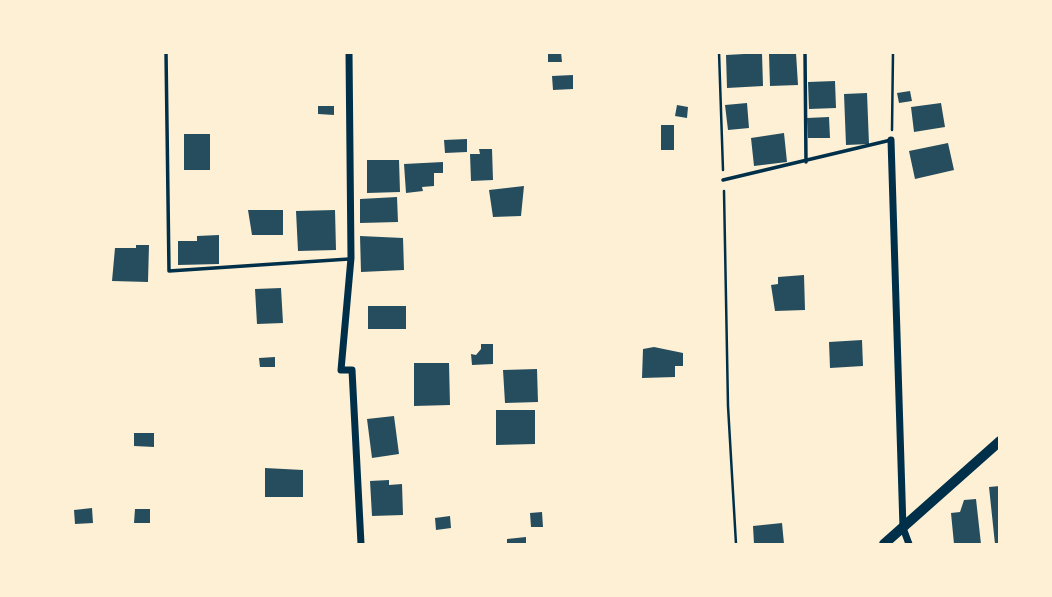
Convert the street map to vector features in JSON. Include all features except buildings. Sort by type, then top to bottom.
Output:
[{"type":"street","points":[[349,52],[351,258],[341,370],[352,370],[361,544]]},
{"type":"street","points":[[891,140],[903,528],[909,544]]},
{"type":"street","points":[[884,544],[999,441]]},
{"type":"lane","points":[[166,52],[169,271],[351,258]]},
{"type":"lane","points":[[804,52],[806,163]]},
{"type":"lane","points":[[723,180],[806,163],[891,140]]},
{"type":"path","points":[[719,52],[728,406],[736,544]]},
{"type":"path","points":[[891,140],[892,52]]}]
